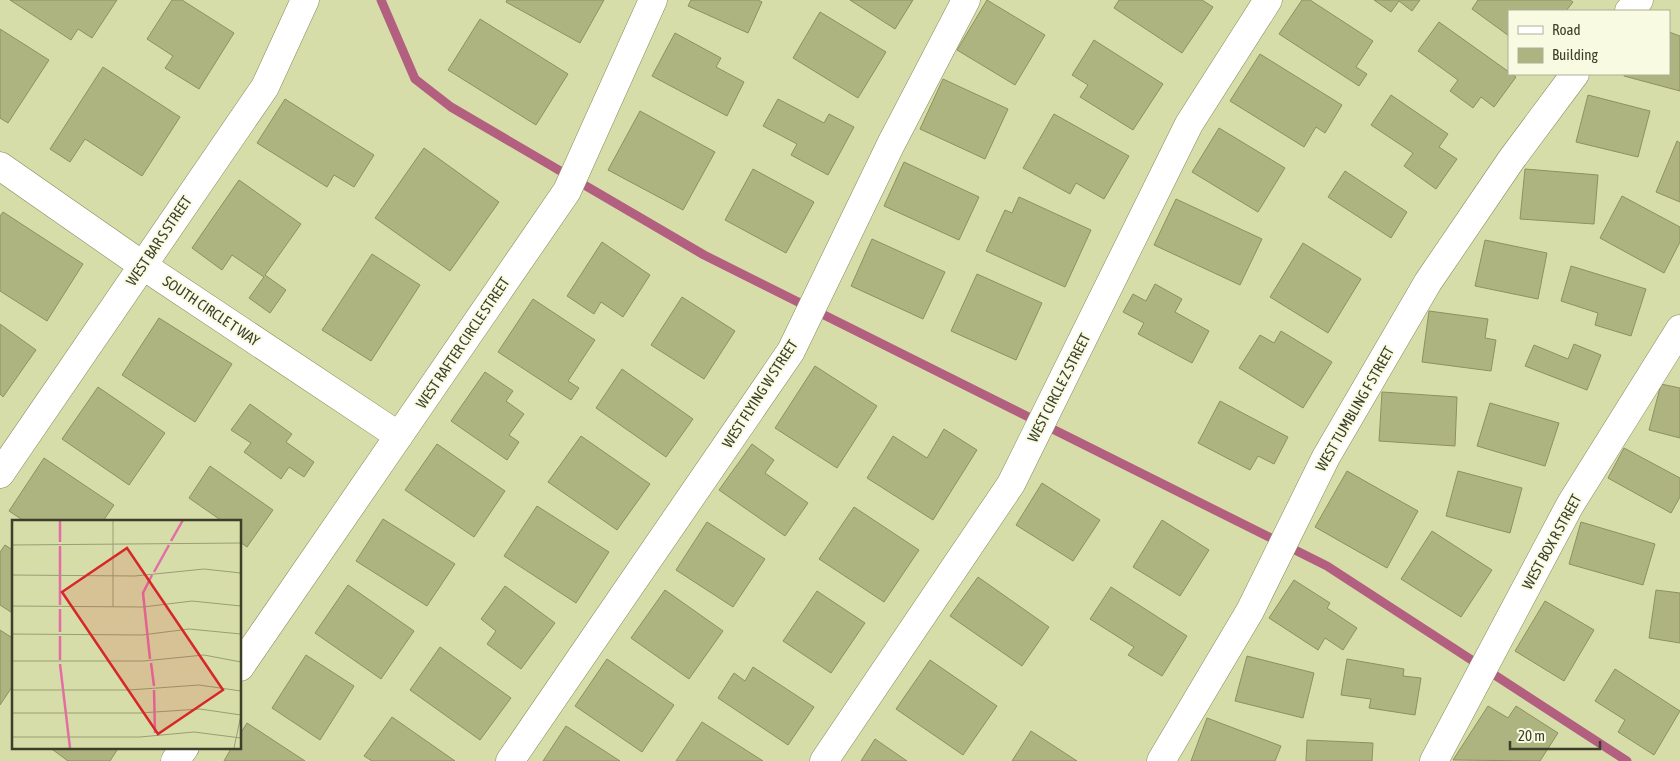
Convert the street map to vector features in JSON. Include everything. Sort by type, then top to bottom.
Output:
[{"type":"street","name":"WEST BAR S STREET","points":[[0,474],[265,87],[305,0]]},
{"type":"street","name":"WEST RAFTER CIRCLE STREET","points":[[241,666],[567,191],[652,0]]},
{"type":"street","name":"WEST FLYING W STREET","points":[[510,761],[791,351],[891,144],[966,0]]},
{"type":"street","name":"WEST CIRCLE Z STREET","points":[[824,761],[1010,484],[1189,124],[1268,0]]},
{"type":"street","points":[[1630,10],[1639,0]]},
{"type":"street","name":"WEST TUMBLING F STREET","points":[[1161,761],[1250,611],[1326,457],[1428,282],[1511,160],[1574,75]]},
{"type":"street","name":"SOUTH CIRCLE T WAY","points":[[0,166],[142,266],[399,436]]},
{"type":"street","name":"WEST BOX R STREET","points":[[1434,761],[1570,505],[1680,329]]},
{"type":"street","points":[[175,761],[184,748]]},
{"type":"building","points":[[10,0],[117,0],[92,38],[78,29],[71,40]]},
{"type":"building","points":[[172,0],[182,0],[234,33],[199,89],[165,68],[173,56],[147,39]]},
{"type":"building","points":[[507,0],[604,0],[580,43],[506,2]]},
{"type":"building","points":[[691,0],[758,0],[762,2],[748,33],[688,6]]},
{"type":"building","points":[[850,0],[913,0],[895,29]]},
{"type":"building","points":[[987,0],[1045,35],[1015,85],[957,50]]},
{"type":"building","points":[[1119,0],[1202,0],[1213,7],[1182,53],[1114,8]]},
{"type":"building","points":[[1302,0],[1310,0],[1373,41],[1356,67],[1367,74],[1359,86],[1279,34]]},
{"type":"building","points":[[1374,0],[1420,0],[1412,11],[1399,1],[1391,12]]},
{"type":"building","points":[[1478,0],[1570,0],[1573,2],[1567,10],[1508,10],[1508,35],[1472,9]]},
{"type":"building","points":[[820,12],[886,52],[858,98],[793,58]]},
{"type":"building","points":[[480,19],[568,74],[536,125],[448,70]]},
{"type":"building","points":[[1439,22],[1508,71],[1508,75],[1516,77],[1494,107],[1481,97],[1473,108],[1450,91],[1458,80],[1418,51]]},
{"type":"building","points":[[0,29],[49,60],[8,123],[0,118]]},
{"type":"building","points":[[1670,32],[1680,36],[1680,91],[1624,76],[1670,75]]},
{"type":"building","points":[[675,33],[721,58],[716,67],[744,82],[727,116],[652,76]]},
{"type":"building","points":[[1094,40],[1163,84],[1133,130],[1080,97],[1088,85],[1072,75]]},
{"type":"building","points":[[1260,54],[1342,105],[1325,133],[1316,127],[1304,147],[1230,101]]},
{"type":"building","points":[[103,67],[180,117],[142,176],[85,139],[70,162],[50,149]]},
{"type":"building","points":[[943,79],[1008,109],[985,159],[920,129]]},
{"type":"building","points":[[1391,95],[1448,134],[1439,147],[1457,159],[1436,189],[1404,166],[1413,153],[1371,125]]},
{"type":"building","points":[[1588,95],[1650,111],[1638,157],[1576,142]]},
{"type":"building","points":[[285,99],[374,155],[354,187],[334,175],[327,187],[257,143]]},
{"type":"building","points":[[778,99],[824,123],[829,114],[854,127],[828,175],[791,155],[797,144],[763,126]]},
{"type":"building","points":[[640,111],[715,152],[683,210],[608,170]]},
{"type":"building","points":[[1054,114],[1129,156],[1104,199],[1076,183],[1070,194],[1023,168]]},
{"type":"building","points":[[1219,128],[1285,168],[1258,212],[1192,172]]},
{"type":"building","points":[[1677,141],[1680,143],[1680,202],[1656,192]]},
{"type":"building","points":[[424,148],[499,202],[450,271],[375,218]]},
{"type":"building","points":[[904,162],[979,197],[959,240],[884,206]]},
{"type":"building","points":[[753,169],[814,202],[786,253],[725,220]]},
{"type":"building","points":[[1525,169],[1598,175],[1594,224],[1520,219]]},
{"type":"building","points":[[1345,171],[1407,212],[1391,238],[1328,197]]},
{"type":"building","points":[[239,180],[301,224],[265,275],[286,290],[270,313],[249,298],[264,277],[232,255],[222,270],[192,248]]},
{"type":"building","points":[[1622,196],[1680,227],[1680,242],[1664,273],[1600,238]]},
{"type":"building","points":[[1019,197],[1091,230],[1065,287],[986,251],[1005,210],[1012,213]]},
{"type":"building","points":[[1176,199],[1262,239],[1240,285],[1154,245]]},
{"type":"building","points":[[3,212],[83,264],[47,321],[0,291],[0,216]]},
{"type":"building","points":[[872,239],[945,272],[923,319],[851,286]]},
{"type":"building","points":[[1485,240],[1547,253],[1538,299],[1475,286]]},
{"type":"building","points":[[602,242],[650,275],[623,317],[601,302],[594,314],[567,296]]},
{"type":"building","points":[[1303,243],[1361,279],[1328,333],[1270,297]]},
{"type":"building","points":[[372,254],[420,285],[371,361],[322,330]]},
{"type":"building","points":[[1571,266],[1646,289],[1631,336],[1595,325],[1598,313],[1561,301]]},
{"type":"building","points":[[977,274],[1042,303],[1016,360],[951,331]]},
{"type":"building","points":[[1155,284],[1182,299],[1175,312],[1209,331],[1192,363],[1138,334],[1144,323],[1123,312],[1133,294],[1146,301]]},
{"type":"building","points":[[682,297],[735,331],[704,379],[651,345]]},
{"type":"building","points":[[533,299],[595,340],[568,381],[579,388],[571,400],[498,352]]},
{"type":"building","points":[[1429,311],[1488,319],[1485,338],[1496,340],[1491,371],[1422,362]]},
{"type":"building","points":[[159,318],[232,364],[195,422],[122,375]]},
{"type":"building","points":[[0,324],[36,350],[3,397],[0,394]]},
{"type":"building","points":[[1281,331],[1332,362],[1303,408],[1239,368],[1260,335],[1274,343]]},
{"type":"building","points":[[1574,344],[1601,355],[1587,390],[1525,366],[1534,345],[1568,359]]},
{"type":"building","points":[[815,366],[877,406],[837,468],[775,428]]},
{"type":"building","points":[[622,369],[693,419],[666,457],[596,408]]},
{"type":"building","points":[[485,372],[513,391],[506,401],[524,414],[509,435],[519,442],[507,460],[451,421]]},
{"type":"building","points":[[1661,384],[1680,388],[1680,438],[1649,430]]},
{"type":"building","points":[[98,387],[165,433],[129,485],[62,439]]},
{"type":"building","points":[[1382,392],[1457,397],[1455,446],[1379,441]]},
{"type":"building","points":[[1220,401],[1288,437],[1274,464],[1258,456],[1250,470],[1198,443]]},
{"type":"building","points":[[1490,403],[1559,423],[1545,466],[1477,446]]},
{"type":"building","points":[[250,404],[292,434],[286,442],[314,462],[304,477],[289,467],[281,479],[244,452],[251,443],[231,430]]},
{"type":"building","points":[[944,429],[977,450],[933,520],[867,478],[893,436],[927,458]]},
{"type":"building","points":[[581,436],[650,484],[617,530],[548,482]]},
{"type":"building","points":[[437,444],[505,491],[474,537],[405,490]]},
{"type":"building","points":[[752,444],[774,460],[765,473],[808,503],[785,536],[719,490]]},
{"type":"building","points":[[1624,448],[1680,478],[1680,497],[1671,513],[1608,478]]},
{"type":"building","points":[[44,458],[114,505],[104,520],[22,520],[9,511]]},
{"type":"building","points":[[210,466],[273,510],[247,547],[241,543],[241,520],[221,520],[189,498]]},
{"type":"building","points":[[1347,471],[1418,511],[1387,568],[1315,527]]},
{"type":"building","points":[[1458,471],[1522,488],[1510,533],[1446,516]]},
{"type":"building","points":[[1042,483],[1100,520],[1073,561],[1016,525]]},
{"type":"building","points":[[537,506],[609,552],[576,603],[504,556]]},
{"type":"building","points":[[854,507],[919,550],[884,602],[819,559]]},
{"type":"building","points":[[383,519],[455,564],[427,606],[356,561]]},
{"type":"building","points":[[1162,520],[1209,550],[1180,596],[1133,567]]},
{"type":"building","points":[[707,522],[765,559],[733,607],[676,570]]},
{"type":"building","points":[[1581,522],[1655,544],[1643,585],[1569,564]]},
{"type":"building","points":[[1432,531],[1492,570],[1461,617],[1401,579]]},
{"type":"building","points":[[5,545],[12,550],[12,613],[0,605],[0,552]]},
{"type":"building","points":[[978,577],[1049,627],[1022,666],[950,616]]},
{"type":"building","points":[[1294,580],[1330,603],[1327,608],[1357,628],[1343,650],[1325,638],[1318,650],[1269,618]]},
{"type":"building","points":[[348,585],[414,631],[381,679],[315,633]]},
{"type":"building","points":[[505,586],[555,623],[521,669],[487,644],[496,631],[481,619]]},
{"type":"building","points":[[1111,587],[1187,636],[1162,676],[1128,655],[1134,647],[1090,619]]},
{"type":"building","points":[[665,590],[723,631],[689,679],[631,638]]},
{"type":"building","points":[[1656,590],[1680,593],[1680,643],[1649,638]]},
{"type":"building","points":[[817,591],[865,623],[831,673],[783,641]]},
{"type":"building","points":[[1545,601],[1594,630],[1564,681],[1515,651]]},
{"type":"building","points":[[0,630],[12,638],[12,687],[0,705]]},
{"type":"building","points":[[440,647],[511,698],[480,740],[410,690]]},
{"type":"building","points":[[306,655],[354,686],[320,740],[272,708]]},
{"type":"building","points":[[1247,656],[1314,673],[1303,718],[1235,701]]},
{"type":"building","points":[[607,659],[674,705],[642,752],[575,706]]},
{"type":"building","points":[[1347,659],[1404,669],[1403,676],[1421,678],[1415,715],[1369,708],[1371,699],[1341,695]]},
{"type":"building","points":[[930,660],[997,706],[963,755],[896,709]]},
{"type":"building","points":[[753,667],[814,707],[788,745],[718,698],[734,673],[745,681]]},
{"type":"building","points":[[1615,669],[1680,711],[1654,755],[1618,732],[1625,720],[1595,701]]},
{"type":"building","points":[[1488,706],[1508,718],[1516,706],[1558,733],[1540,761],[1453,760]]},
{"type":"building","points":[[392,717],[455,761],[372,761],[364,756]]},
{"type":"building","points":[[1207,718],[1281,746],[1275,761],[1191,761]]},
{"type":"building","points":[[702,722],[763,761],[676,761]]},
{"type":"building","points":[[247,723],[305,761],[224,761],[231,748],[241,748],[241,732]]},
{"type":"building","points":[[566,726],[620,761],[543,761]]},
{"type":"building","points":[[1031,731],[1077,761],[1012,761]]},
{"type":"building","points":[[875,739],[907,761],[861,761]]},
{"type":"building","points":[[1307,740],[1373,743],[1372,761],[1306,761]]},
{"type":"building","points":[[50,748],[118,748],[110,761],[68,761]]},
{"type":"waterway","points":[[381,0],[415,79],[451,107],[704,255],[1327,566],[1627,761]]}]
